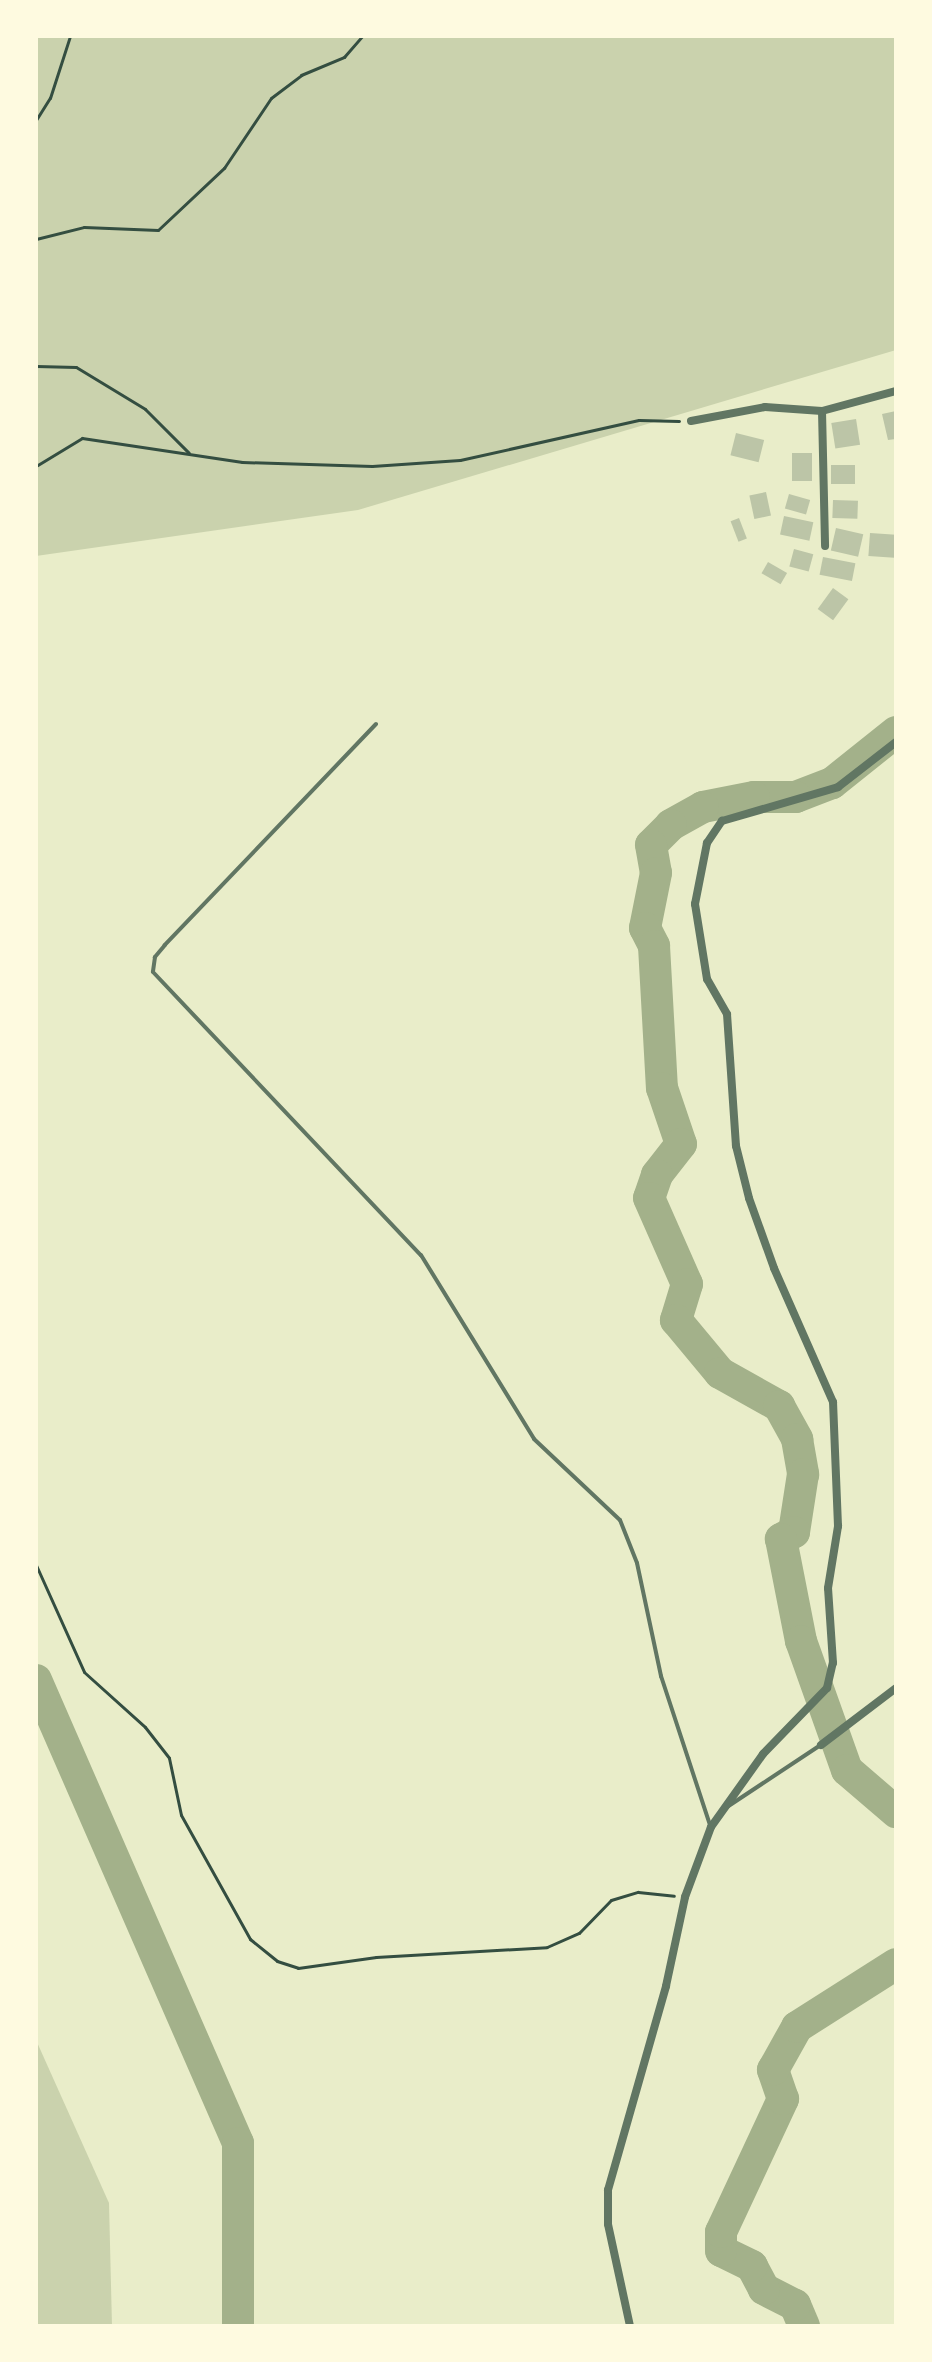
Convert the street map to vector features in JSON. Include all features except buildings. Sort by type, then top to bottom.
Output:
[{"type":"street","points":[[691,421],[765,407],[822,411],[896,391]]},
{"type":"street","points":[[822,411],[825,546]]},
{"type":"street","points":[[630,2326],[608,2224],[608,2190],[666,1986],[685,1897],[711,1827],[807,1706],[827,1688],[833,1663],[828,1576],[838,1526],[833,1402],[774,1268],[749,1198],[736,1146],[727,1014],[707,979],[695,904],[707,843],[722,821],[838,787],[896,742]]},
{"type":"street","points":[[821,1745],[896,1688]]},
{"type":"lane","points":[[376,724],[165,945],[155,957],[153,972],[421,1255],[534,1439],[620,1520],[637,1563],[661,1676],[711,1827]]},
{"type":"lane","points":[[724,1807],[738,1804],[821,1745]]},
{"type":"path","points":[[36,120],[50,98],[70,36]]},
{"type":"path","points":[[36,239],[84,227],[158,230],[224,168],[271,98],[301,75],[344,57],[362,36]]},
{"type":"path","points":[[36,366],[76,367],[145,409],[189,453]]},
{"type":"path","points":[[36,466],[82,438],[242,462],[372,466],[460,460],[639,420],[691,421]]},
{"type":"path","points":[[36,1565],[84,1672],[145,1727],[169,1758],[181,1815],[250,1939],[277,1961],[298,1968],[376,1957],[547,1947],[579,1933],[611,1900],[638,1892],[685,1897]]},
{"type":"green space","points":[[36,36],[896,36],[896,350],[358,510],[36,556]]},
{"type":"green space","points":[[36,2040],[109,2203],[112,2326],[36,2326]]},
{"type":"waterway","points":[[896,732],[832,783],[796,797],[754,797],[703,807],[671,825],[651,845],[656,873],[645,928],[654,946],[662,1088],[681,1144],[657,1175],[649,1198],[687,1284],[676,1320],[720,1373],[779,1406],[797,1439],[803,1474],[794,1532],[781,1539],[801,1641],[847,1770],[896,1812]]},
{"type":"waterway","points":[[36,1680],[238,2143],[238,2326]]},
{"type":"waterway","points":[[804,2326],[795,2305],[764,2289],[752,2266],[721,2251],[721,2232],[783,2099],[773,2070],[797,2027],[896,1964]]}]
